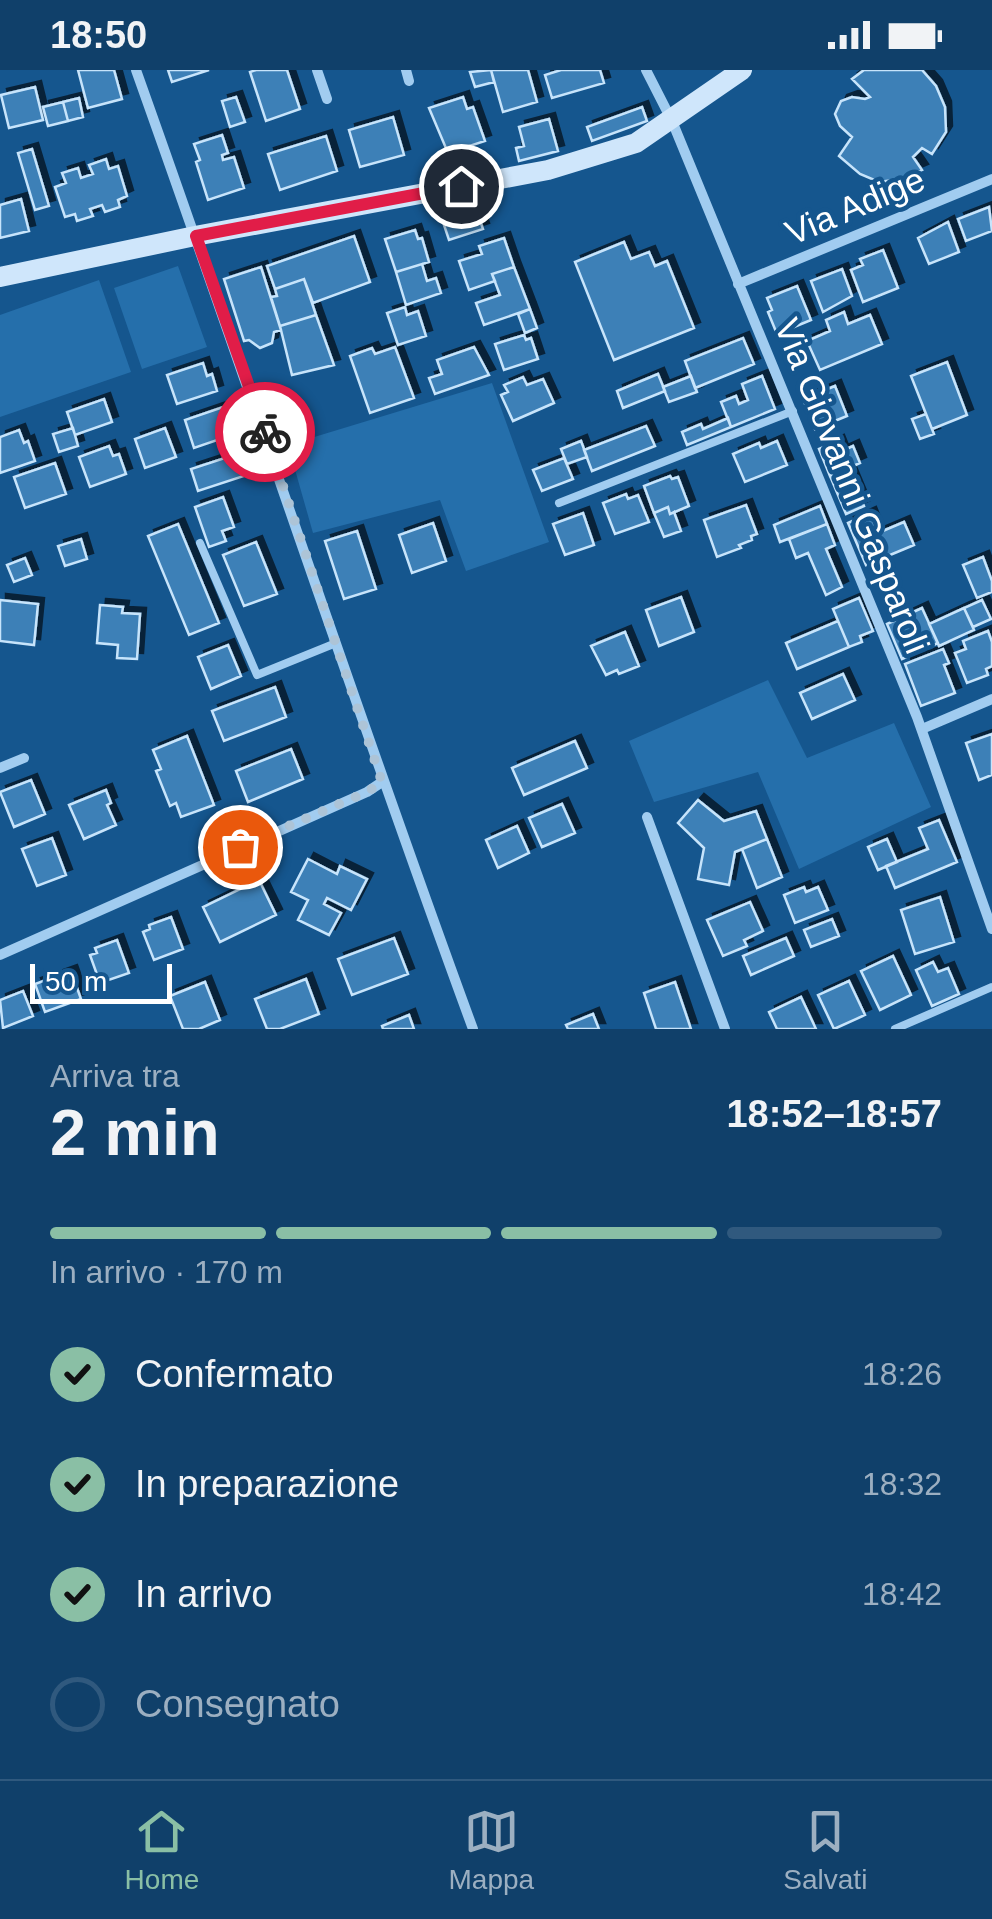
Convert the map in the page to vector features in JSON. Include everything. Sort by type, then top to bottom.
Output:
[{"type":"street","points":[[136,70],[382,782],[473,1029]]},
{"type":"street","points":[[317,70],[327,99]]},
{"type":"street","name":"Via Giovanni Gasparoli","points":[[646,70],[672,121],[922,729],[992,929]]},
{"type":"street","points":[[0,276],[548,170],[636,143],[742,70]]},
{"type":"street","name":"Via Adige","points":[[738,284],[992,179]]},
{"type":"street","points":[[922,729],[992,699]]},
{"type":"street","points":[[0,768],[24,758]]},
{"type":"street","points":[[0,955],[382,782]]},
{"type":"street","points":[[648,816],[725,1029]]},
{"type":"lane","points":[[559,503],[792,411]]},
{"type":"lane","points":[[200,543],[257,675],[336,643]]},
{"type":"lane","points":[[895,1029],[992,987]]},
{"type":"shaded area","points":[[178,266],[207,347],[142,369],[114,288]]},
{"type":"shaded area","points":[[99,280],[131,372],[0,417],[0,315]]},
{"type":"shaded area","points":[[492,383],[549,542],[466,571],[440,500],[313,533],[288,445]]},
{"type":"shaded area","points":[[768,680],[807,758],[894,723],[931,807],[799,869],[758,772],[654,802],[629,741]]},
{"type":"building","points":[[78,70],[114,70],[122,99],[88,108]]},
{"type":"building","points":[[168,70],[209,70],[172,82]]},
{"type":"building","points":[[287,70],[300,109],[266,121],[250,72]]},
{"type":"building","points":[[491,70],[528,70],[537,102],[503,112]]},
{"type":"building","points":[[491,70],[494,82],[475,87],[470,72]]},
{"type":"building","points":[[561,70],[600,70],[604,83],[552,98],[545,75]]},
{"type":"building","points":[[864,70],[922,70],[936,86],[945,107],[946,132],[932,154],[922,148],[913,157],[922,170],[901,179],[879,182],[860,174],[839,156],[852,137],[840,126],[835,114],[841,101],[870,97],[852,79]]},
{"type":"building","points":[[35,87],[43,120],[9,128],[1,95]]},
{"type":"building","points":[[236,97],[245,122],[230,127],[222,101]]},
{"type":"building","points":[[463,97],[467,109],[473,107],[485,141],[448,153],[429,108]]},
{"type":"building","points":[[79,98],[83,117],[68,121],[63,102]]},
{"type":"building","points":[[63,102],[68,121],[48,126],[43,107]]},
{"type":"building","points":[[642,107],[647,121],[592,141],[587,127]]},
{"type":"building","points":[[393,117],[404,155],[360,167],[349,130]]},
{"type":"building","points":[[549,119],[558,151],[519,161],[516,148],[524,146],[519,127]]},
{"type":"building","points":[[222,135],[228,153],[222,155],[223,160],[234,157],[244,188],[208,200],[194,144]]},
{"type":"building","points":[[326,136],[337,171],[280,190],[268,154]]},
{"type":"building","points":[[32,149],[49,206],[35,210],[18,153]]},
{"type":"building","points":[[106,159],[109,169],[118,166],[127,196],[118,200],[120,207],[105,212],[102,205],[90,209],[93,216],[77,221],[75,214],[65,217],[55,187],[66,183],[62,173],[78,168],[81,178],[93,174],[89,165]]},
{"type":"building","points":[[21,199],[29,231],[0,238],[0,205]]},
{"type":"building","points":[[465,204],[469,215],[477,212],[483,229],[449,240],[440,213]]},
{"type":"building","points":[[989,207],[992,231],[966,241],[958,219]]},
{"type":"building","points":[[948,222],[959,252],[929,264],[918,238]]},
{"type":"building","points":[[415,230],[418,239],[422,238],[429,262],[396,272],[385,239]]},
{"type":"building","points":[[354,236],[370,282],[313,303],[304,279],[275,289],[267,266]]},
{"type":"building","points":[[504,238],[514,267],[492,274],[495,281],[469,290],[459,261],[482,254],[479,246]]},
{"type":"building","points":[[624,242],[631,259],[649,252],[655,266],[667,261],[694,328],[614,360],[575,262]]},
{"type":"building","points":[[883,250],[898,288],[863,302],[851,270],[863,265],[860,259]]},
{"type":"building","points":[[422,264],[427,281],[436,278],[441,293],[406,305],[396,272]]},
{"type":"building","points":[[261,267],[281,330],[274,332],[272,343],[260,348],[244,341],[224,279]]},
{"type":"building","points":[[514,267],[530,309],[484,325],[476,303],[500,295],[492,274]]},
{"type":"building","points":[[842,269],[852,296],[823,312],[811,281]]},
{"type":"building","points":[[304,279],[316,315],[280,326],[271,297],[277,296],[275,289]]},
{"type":"building","points":[[797,286],[811,320],[777,334],[767,298]]},
{"type":"building","points":[[405,307],[407,315],[418,311],[426,336],[398,345],[387,313]]},
{"type":"building","points":[[530,309],[537,328],[525,333],[518,314]]},
{"type":"building","points":[[844,312],[848,324],[870,315],[882,344],[820,370],[807,341],[830,331],[826,320]]},
{"type":"building","points":[[316,315],[334,365],[292,375],[280,326]]},
{"type":"building","points":[[524,335],[526,340],[531,338],[538,359],[504,370],[495,344]]},
{"type":"building","points":[[743,338],[754,364],[695,388],[685,361]]},
{"type":"building","points":[[395,347],[414,398],[370,413],[350,356],[372,348],[375,354]]},
{"type":"building","points":[[474,347],[489,375],[435,394],[429,378],[442,374],[437,360]]},
{"type":"building","points":[[947,362],[967,415],[932,429],[911,376]]},
{"type":"building","points":[[203,363],[207,376],[212,374],[217,391],[177,404],[167,375]]},
{"type":"building","points":[[658,374],[665,391],[623,408],[617,391]]},
{"type":"building","points":[[691,376],[697,392],[669,402],[663,387]]},
{"type":"building","points":[[762,376],[775,409],[731,427],[721,402],[736,396],[739,404],[748,400],[742,384]]},
{"type":"building","points":[[523,377],[527,385],[543,379],[554,403],[513,421],[501,395],[508,392],[504,385]]},
{"type":"building","points":[[835,386],[847,416],[815,429],[803,399]]},
{"type":"building","points":[[104,399],[112,422],[75,435],[67,412]]},
{"type":"building","points":[[229,405],[238,433],[194,448],[185,420]]},
{"type":"building","points":[[926,414],[934,434],[920,439],[912,419]]},
{"type":"building","points":[[728,418],[731,427],[687,445],[682,432],[701,424],[703,429]]},
{"type":"building","points":[[646,426],[655,446],[592,471],[584,450]]},
{"type":"building","points":[[73,428],[78,446],[59,452],[53,434]]},
{"type":"building","points":[[165,428],[176,457],[145,468],[135,439]]},
{"type":"building","points":[[19,430],[35,461],[0,473],[0,437]]},
{"type":"building","points":[[581,441],[587,457],[567,464],[561,449]]},
{"type":"building","points":[[777,441],[787,465],[745,482],[733,454],[759,443],[761,448]]},
{"type":"building","points":[[838,441],[842,451],[853,446],[860,463],[830,476],[819,449]]},
{"type":"building","points":[[109,446],[113,456],[119,454],[126,474],[90,487],[79,457]]},
{"type":"building","points":[[237,454],[239,459],[250,455],[256,472],[198,491],[191,469]]},
{"type":"building","points":[[564,458],[573,479],[542,491],[533,470]]},
{"type":"building","points":[[55,463],[66,494],[25,508],[14,477]]},
{"type":"building","points":[[848,468],[864,506],[846,514],[830,476]]},
{"type":"building","points":[[670,476],[678,477],[689,506],[670,514],[668,507],[654,513],[644,486]]},
{"type":"building","points":[[626,494],[628,499],[638,495],[649,522],[615,534],[603,503]]},
{"type":"building","points":[[223,497],[234,527],[222,531],[226,541],[209,547],[195,507]]},
{"type":"building","points":[[746,505],[757,534],[739,545],[741,548],[717,557],[704,520]]},
{"type":"building","points":[[820,506],[827,524],[780,542],[774,525]]},
{"type":"building","points":[[668,507],[681,531],[664,537],[654,513]]},
{"type":"building","points":[[583,513],[594,545],[565,555],[553,524]]},
{"type":"building","points":[[870,513],[878,533],[904,522],[914,545],[866,565],[848,523]]},
{"type":"building","points":[[433,523],[446,561],[412,573],[399,535]]},
{"type":"building","points":[[178,524],[219,623],[189,635],[148,536]]},
{"type":"building","points":[[827,524],[835,545],[826,549],[842,587],[826,595],[808,553],[796,558],[789,539]]},
{"type":"building","points":[[357,531],[376,589],[344,599],[325,541]]},
{"type":"building","points":[[81,539],[87,559],[65,566],[58,546]]},
{"type":"building","points":[[256,542],[277,594],[244,606],[223,555]]},
{"type":"building","points":[[983,557],[992,592],[977,598],[963,565]]},
{"type":"building","points":[[25,558],[32,575],[14,582],[7,565]]},
{"type":"building","points":[[681,597],[694,632],[659,646],[646,610]]},
{"type":"building","points":[[859,598],[873,631],[860,636],[862,642],[849,647],[833,609]]},
{"type":"building","points":[[0,600],[38,604],[34,645],[0,641]]},
{"type":"building","points":[[982,600],[991,619],[973,627],[964,608]]},
{"type":"building","points":[[100,605],[123,607],[122,613],[140,614],[137,659],[117,658],[118,645],[97,643]]},
{"type":"building","points":[[922,608],[938,643],[902,659],[887,624]]},
{"type":"building","points":[[964,608],[974,630],[939,646],[929,624]]},
{"type":"building","points":[[838,621],[849,647],[797,669],[786,643]]},
{"type":"building","points":[[988,631],[992,666],[986,669],[988,675],[967,683],[955,653],[966,649],[963,641]]},
{"type":"building","points":[[625,632],[639,666],[606,675],[591,646]]},
{"type":"building","points":[[228,645],[241,676],[211,689],[198,657]]},
{"type":"building","points":[[943,649],[949,663],[944,665],[955,693],[921,706],[905,664]]},
{"type":"building","points":[[843,674],[855,700],[812,719],[800,693]]},
{"type":"building","points":[[275,687],[286,717],[224,741],[212,711]]},
{"type":"building","points":[[992,734],[992,775],[979,780],[966,743]]},
{"type":"building","points":[[187,736],[214,805],[181,817],[176,803],[170,806],[156,771],[161,769],[153,750]]},
{"type":"building","points":[[575,741],[587,768],[524,795],[512,768]]},
{"type":"building","points":[[291,749],[303,779],[248,802],[236,771]]},
{"type":"building","points":[[31,780],[45,814],[14,827],[0,792]]},
{"type":"building","points":[[106,790],[111,803],[107,805],[116,825],[84,839],[69,805]]},
{"type":"building","points":[[698,800],[724,821],[756,811],[767,839],[735,852],[729,885],[698,879],[704,848],[678,823]]},
{"type":"building","points":[[562,804],[575,833],[542,847],[529,818]]},
{"type":"building","points":[[939,820],[957,862],[895,888],[886,866],[928,849],[919,828]]},
{"type":"building","points":[[517,826],[529,853],[498,868],[486,840]]},
{"type":"building","points":[[52,838],[66,875],[37,886],[22,849]]},
{"type":"building","points":[[767,839],[782,877],[757,888],[742,849]]},
{"type":"building","points":[[887,839],[897,862],[878,870],[868,847]]},
{"type":"building","points":[[308,859],[337,874],[340,866],[367,879],[351,910],[327,898],[324,904],[341,913],[329,935],[298,920],[308,900],[291,892]]},
{"type":"building","points":[[259,880],[276,915],[220,942],[203,907]]},
{"type":"building","points":[[804,887],[806,892],[818,887],[828,910],[795,923],[784,895]]},
{"type":"building","points":[[940,897],[954,942],[915,954],[901,910]]},
{"type":"building","points":[[750,902],[763,931],[744,940],[747,946],[723,956],[707,920]]},
{"type":"building","points":[[171,917],[183,949],[154,960],[143,932],[150,929],[149,925]]},
{"type":"building","points":[[832,919],[839,936],[811,947],[804,930]]},
{"type":"building","points":[[394,938],[408,974],[352,995],[338,959]]},
{"type":"building","points":[[786,938],[794,956],[751,975],[743,956]]},
{"type":"building","points":[[117,940],[129,973],[100,983],[90,955],[97,953],[95,948]]},
{"type":"building","points":[[893,956],[911,995],[880,1010],[861,971]]},
{"type":"building","points":[[933,962],[938,972],[948,968],[959,994],[932,1006],[916,970]]},
{"type":"building","points":[[71,971],[81,999],[45,1012],[35,984]]},
{"type":"building","points":[[306,979],[319,1014],[280,1029],[267,1029],[255,999]]},
{"type":"building","points":[[849,981],[865,1015],[834,1029],[818,995]]},
{"type":"building","points":[[205,982],[220,1020],[199,1029],[183,1029],[170,996]]},
{"type":"building","points":[[675,982],[691,1029],[656,1029],[644,993]]},
{"type":"building","points":[[23,991],[33,1016],[3,1028],[0,1000]]},
{"type":"building","points":[[801,997],[816,1029],[777,1029],[769,1012]]},
{"type":"building","points":[[593,1014],[599,1029],[568,1029],[566,1025]]},
{"type":"building","points":[[409,1015],[414,1029],[383,1029],[382,1026]]},
{"type":"way so far","points":[[240,847],[382,782],[265,432]]},
{"type":"route","points":[[265,432],[196,236],[461,186]]}]
